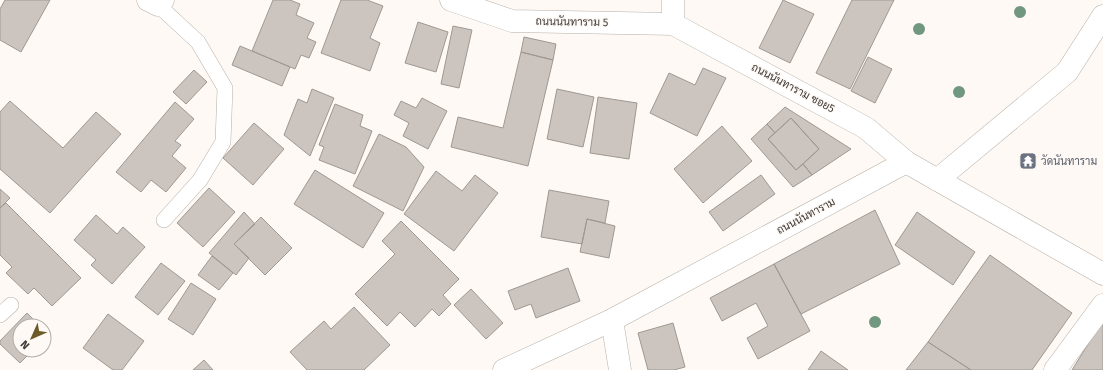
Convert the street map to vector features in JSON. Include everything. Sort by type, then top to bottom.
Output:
[{"type":"street","name":"ถนนนันทาราม 5","points":[[451,0],[512,21],[673,24]]},
{"type":"street","points":[[673,0],[673,24]]},
{"type":"street","points":[[938,180],[1067,72],[1103,16]]},
{"type":"street","name":"ถนนนันทาราม ซอย5","points":[[673,24],[866,128],[906,162]]},
{"type":"street","points":[[906,162],[1103,274]]},
{"type":"street","name":"ถนนนันทาราม","points":[[504,370],[612,320],[906,162]]},
{"type":"street","points":[[1055,370],[1103,305]]},
{"type":"street","points":[[612,320],[620,370]]},
{"type":"lane","points":[[156,2],[198,42],[225,88],[223,142],[200,180],[164,220]]},
{"type":"lane","points":[[0,315],[11,305]]},
{"type":"building","points":[[5,0],[50,0],[21,52],[0,40],[0,9]]},
{"type":"building","points":[[273,0],[290,0],[300,4],[296,15],[314,23],[307,38],[316,42],[309,58],[301,55],[295,69],[252,51]]},
{"type":"building","points":[[341,0],[367,0],[383,6],[370,38],[380,43],[370,71],[321,53]]},
{"type":"building","points":[[783,0],[814,14],[790,63],[759,48]]},
{"type":"building","points":[[852,0],[894,0],[850,89],[816,73]]},
{"type":"building","points":[[418,22],[448,32],[436,72],[405,63]]},
{"type":"building","points":[[453,26],[472,30],[459,88],[441,84]]},
{"type":"building","points":[[524,37],[556,44],[553,60],[521,52]]},
{"type":"building","points":[[240,46],[290,67],[282,86],[232,65]]},
{"type":"building","points":[[521,52],[553,60],[528,166],[451,147],[458,117],[503,128]]},
{"type":"building","points":[[868,57],[892,69],[875,103],[851,91]]},
{"type":"building","points":[[703,68],[726,78],[697,136],[650,113],[669,73],[695,85]]},
{"type":"building","points":[[194,70],[207,82],[186,104],[173,92]]},
{"type":"building","points":[[312,89],[334,98],[310,156],[284,135],[298,99],[307,103]]},
{"type":"building","points":[[557,89],[594,97],[583,147],[547,139]]},
{"type":"building","points":[[598,97],[637,103],[629,159],[590,153]]},
{"type":"building","points":[[422,98],[447,111],[428,149],[403,136],[409,123],[394,115],[401,101],[416,108]]},
{"type":"building","points":[[10,101],[63,148],[96,112],[121,134],[50,213],[0,169],[0,112]]},
{"type":"building","points":[[175,102],[194,119],[175,141],[181,145],[172,156],[186,168],[166,192],[151,180],[141,192],[116,172]]},
{"type":"building","points":[[335,104],[363,115],[360,126],[372,131],[355,174],[319,160],[324,147],[319,145]]},
{"type":"building","points":[[785,107],[851,149],[812,175],[803,164],[819,149],[791,118],[775,133],[767,124]]},
{"type":"building","points":[[791,118],[819,149],[796,170],[768,139]]},
{"type":"building","points":[[254,123],[284,149],[253,185],[223,158]]},
{"type":"building","points":[[767,124],[775,133],[768,139],[796,170],[803,164],[812,175],[793,187],[751,139]]},
{"type":"building","points":[[722,126],[752,161],[703,203],[674,169]]},
{"type":"building","points":[[379,134],[406,147],[424,167],[403,211],[353,186]]},
{"type":"building","points":[[315,170],[384,213],[363,248],[294,204]]},
{"type":"building","points":[[436,171],[462,191],[475,175],[498,193],[454,251],[404,214]]},
{"type":"building","points":[[761,175],[775,194],[723,231],[709,212]]},
{"type":"building","points":[[209,188],[235,212],[203,247],[177,223]]},
{"type":"building","points":[[0,189],[10,198],[0,208]]},
{"type":"building","points":[[549,190],[609,201],[605,223],[587,219],[582,244],[541,237]]},
{"type":"building","points":[[6,203],[81,278],[52,306],[34,288],[28,294],[6,273],[12,267],[0,255],[0,208]]},
{"type":"building","points":[[875,210],[900,264],[801,314],[774,264]]},
{"type":"building","points":[[244,212],[255,224],[234,244],[249,258],[236,275],[209,253]]},
{"type":"building","points":[[917,212],[975,252],[953,285],[895,245]]},
{"type":"building","points":[[96,215],[117,234],[123,227],[145,247],[112,284],[91,265],[96,260],[74,240]]},
{"type":"building","points":[[261,217],[292,248],[265,275],[234,244]]},
{"type":"building","points":[[587,219],[615,226],[609,258],[580,252]]},
{"type":"building","points":[[401,221],[459,279],[443,295],[451,304],[439,316],[432,309],[415,327],[400,312],[387,326],[355,294],[395,254],[382,241]]},
{"type":"building","points":[[990,255],[1072,313],[1032,370],[971,370],[928,342]]},
{"type":"building","points":[[212,256],[233,273],[219,290],[198,275]]},
{"type":"building","points":[[161,263],[185,281],[158,315],[135,297]]},
{"type":"building","points":[[774,264],[810,331],[758,359],[747,338],[768,326],[756,303],[722,321],[710,298]]},
{"type":"building","points":[[568,268],[580,301],[536,318],[531,304],[515,310],[508,291]]},
{"type":"building","points":[[191,283],[216,299],[193,335],[168,319]]},
{"type":"building","points":[[471,289],[503,323],[486,339],[454,305]]},
{"type":"building","points":[[354,307],[390,345],[364,370],[307,370],[290,352],[324,321],[331,329]]},
{"type":"building","points":[[27,313],[32,318],[22,318]]},
{"type":"building","points":[[108,314],[144,341],[122,370],[113,370],[83,348]]},
{"type":"building","points":[[1103,320],[1103,370],[1072,370]]},
{"type":"building","points":[[673,323],[685,367],[674,370],[648,370],[638,333]]},
{"type":"building","points":[[12,329],[12,355],[0,344],[0,341]]},
{"type":"building","points":[[928,342],[971,370],[906,370]]},
{"type":"building","points":[[821,351],[848,370],[808,370]]},
{"type":"building","points":[[15,358],[25,358],[20,363]]},
{"type":"building","points":[[204,360],[213,370],[193,370]]},
{"type":"place","name":"วัดนันทาราม","points":[[1028,161]]}]
